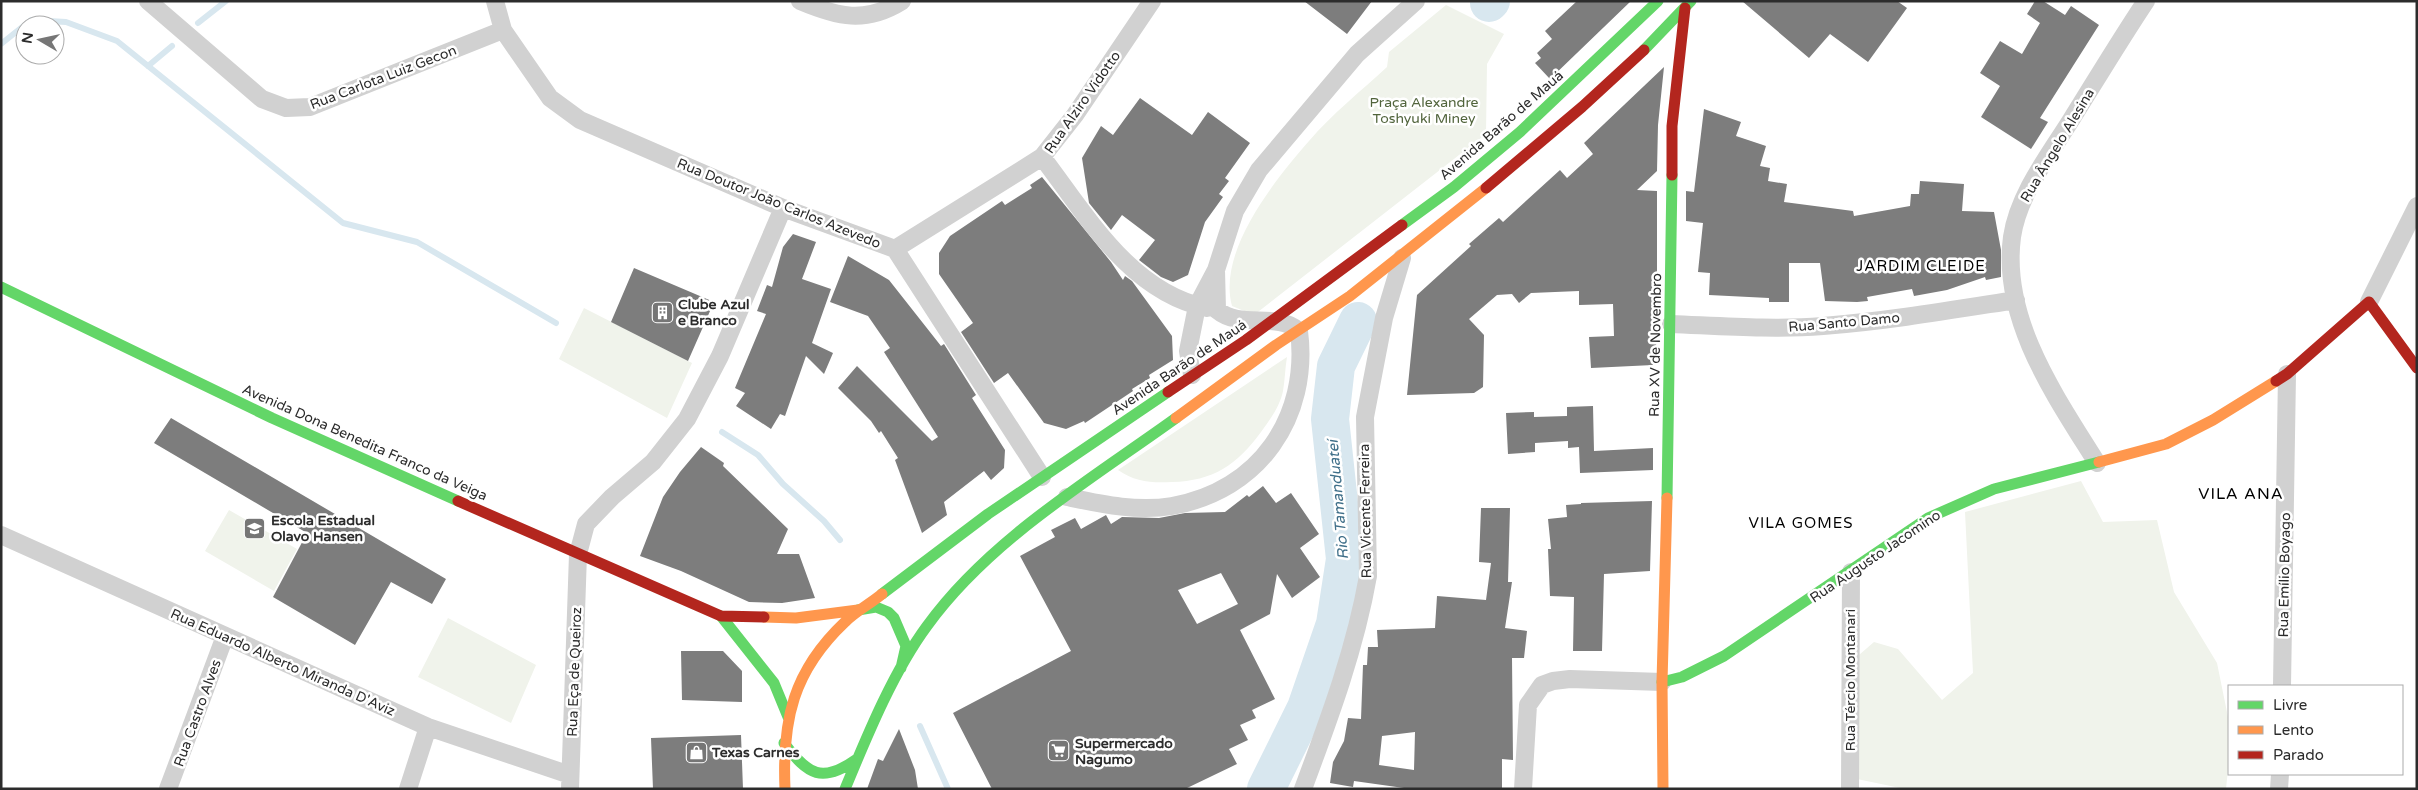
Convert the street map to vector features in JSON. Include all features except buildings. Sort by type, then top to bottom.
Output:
[{"type":"main road","name":"Avenida Barão de Mauá","points":[[785,789],[784,743],[788,717],[800,682],[832,633],[858,610],[876,600],[988,514],[1271,321],[1461,181],[1527,126],[1658,1]]},
{"type":"main road","points":[[845,789],[857,759],[901,670],[926,626],[958,588],[1006,541],[1276,345],[1299,331],[1402,258],[1539,145],[1669,26],[1688,5]]},
{"type":"main road","name":"Rua XV de Novembro","points":[[1663,789],[1662,682],[1671,324],[1672,126],[1688,5]]},
{"type":"main road","name":"Avenida Dona Benedita Franco da Veiga","points":[[1,286],[272,418],[722,616]]},
{"type":"main road","points":[[2369,302],[2417,368]]},
{"type":"main road","name":"Rua Augusto Jacomino","points":[[1662,682],[1682,677],[1724,656],[1851,572],[1928,518],[1956,504],[1994,489],[2097,464],[2166,444],[2213,420],[2287,374],[2369,302]]},
{"type":"main road","points":[[722,616],[796,618],[876,607],[888,612],[894,618],[906,646],[901,670]]},
{"type":"main road","points":[[722,616],[774,683],[788,717]]},
{"type":"main road","points":[[784,743],[804,768],[815,774],[823,775],[846,768],[857,759]]},
{"type":"street","name":"Rua Carlota Luiz Gecon","points":[[148,1],[262,99],[286,108],[310,107],[503,30]]},
{"type":"street","name":"Rua Doutor João Carlos Azevedo","points":[[495,1],[503,30],[550,98],[580,120],[783,208],[895,249],[1042,477]]},
{"type":"street","points":[[800,1],[850,18],[887,10],[902,1]]},
{"type":"street","name":"Rua Alziro Vidotto","points":[[895,249],[1042,158],[1075,115],[1152,1]]},
{"type":"street","points":[[1192,375],[1188,351],[1197,306],[1216,270],[1235,211],[1259,170],[1357,54],[1416,1]]},
{"type":"street","name":"Rua Ângelo Alesina","points":[[2097,464],[2052,391],[2030,344],[2016,300],[2011,259],[2012,236],[2021,205],[2046,160],[2146,1]]},
{"type":"street","points":[[1042,158],[1106,241],[1143,278],[1174,298],[1197,306],[1218,310],[1231,318],[1287,324],[1299,331],[1301,364],[1291,412],[1278,440],[1258,463],[1240,477],[1216,492],[1173,506],[1136,508],[1067,497]]},
{"type":"street","points":[[2369,302],[2417,206]]},
{"type":"street","name":"Rua Eça de Queiroz","points":[[570,782],[578,554],[586,524],[612,497],[653,462],[688,419],[720,356],[783,208]]},
{"type":"street","name":"Rua Vicente Ferreira","points":[[1303,789],[1334,707],[1368,576],[1365,417],[1384,318],[1402,258]]},
{"type":"street","points":[[1216,270],[1218,310]]},
{"type":"street","name":"Rua Santo Damo","points":[[1671,324],[1768,328],[1822,326],[1877,321],[2016,300]]},
{"type":"street","name":"Rua Emílio Boyago","points":[[2282,685],[2287,374]]},
{"type":"street","name":"Rua Eduardo Alberto Miranda D'Aviz","points":[[1,535],[428,727],[570,782]]},
{"type":"street","name":"Rua Tércio Montanari","points":[[1850,789],[1851,572]]},
{"type":"street","name":"Rua Castro Alves","points":[[168,789],[225,636]]},
{"type":"street","name":"Rua Augusto Jacomino","points":[[1523,789],[1525,725],[1528,705],[1535,692],[1542,686],[1553,681],[1570,679],[1662,682]]},
{"type":"street","points":[[408,789],[428,727]]},
{"type":"street","points":[[2279,789],[2280,775]]},
{"type":"green space","name":"Praça Alexandre Toshyuki Miney","points":[[1446,5],[1504,34],[1487,64],[1486,134],[1254,315],[1232,306],[1230,285],[1233,262],[1252,218],[1266,196],[1295,157],[1318,131],[1387,67],[1389,52]]},
{"type":"green space","points":[[584,308],[692,363],[667,418],[559,359]]},
{"type":"green space","points":[[1287,357],[1283,391],[1274,413],[1243,454],[1223,469],[1187,481],[1164,482],[1150,482],[1137,479],[1118,470]]},
{"type":"green space","points":[[2081,481],[2103,522],[2157,520],[2174,592],[2217,663],[2228,717],[2226,789],[1905,789],[1857,779],[1852,661],[1874,642],[1898,649],[1942,700],[1973,673],[1965,512]]},
{"type":"green space","points":[[229,510],[297,549],[274,591],[205,551]]},
{"type":"green space","points":[[448,618],[536,665],[511,723],[418,677]]},
{"type":"waterway","points":[[198,23],[226,1]]},
{"type":"waterway","points":[[1,44],[31,20],[66,22],[117,41],[343,223],[417,242],[556,323]]},
{"type":"waterway","points":[[148,66],[172,46]]},
{"type":"waterway","name":"Rio Tamanduateí","points":[[1266,789],[1306,708],[1335,624],[1345,559],[1330,419],[1336,366],[1358,321]]},
{"type":"waterway","points":[[722,432],[758,455],[783,484],[824,521],[840,540]]},
{"type":"waterway","points":[[920,726],[948,789]]},
{"type":"traffic: fast","points":[[1402,225],[1454,187],[1520,132],[1658,1]]},
{"type":"traffic: fast","points":[[1644,50],[1691,1]]},
{"type":"traffic: fast","points":[[1667,498],[1672,175]]},
{"type":"traffic: fast","points":[[1,287],[272,418],[458,501]]},
{"type":"traffic: fast","points":[[882,594],[988,514],[1168,392]]},
{"type":"traffic: fast","points":[[845,789],[862,748],[903,663],[927,626],[952,595],[1010,539],[1076,488],[1176,418]]},
{"type":"traffic: fast","points":[[1662,682],[1682,677],[1724,656],[1928,518],[1994,489],[2099,462]]},
{"type":"traffic: fast","points":[[858,610],[876,607],[888,612],[894,618],[906,646],[901,668]]},
{"type":"traffic: fast","points":[[721,616],[774,683],[788,717]]},
{"type":"traffic: fast","points":[[784,743],[801,763],[808,769],[816,772],[834,772],[857,759]]},
{"type":"traffic: slow","points":[[1176,418],[1276,345],[1350,296],[1486,188]]},
{"type":"traffic: slow","points":[[2099,462],[2166,444],[2213,420],[2276,381]]},
{"type":"traffic: slow","points":[[1663,789],[1662,682],[1667,498]]},
{"type":"traffic: slow","points":[[785,789],[786,741],[789,719],[794,698],[802,678],[827,640],[849,618],[882,594]]},
{"type":"traffic: slow","points":[[764,617],[796,618],[858,610]]},
{"type":"traffic: jam","points":[[1672,175],[1672,126],[1685,8]]},
{"type":"traffic: jam","points":[[1486,188],[1582,107],[1644,50]]},
{"type":"traffic: jam","points":[[1168,392],[1246,340],[1402,225]]},
{"type":"traffic: jam","points":[[2276,381],[2287,374],[2369,302],[2417,368]]},
{"type":"traffic: jam","points":[[458,501],[721,616],[764,617]]},
{"type":"place","name":"Clube Azul e Branco","points":[[662,312]]},
{"type":"place","name":"Escola Estadual Olavo Hansen","points":[[255,528]]},
{"type":"place","name":"Supermercado Nagumo","points":[[1059,751]]},
{"type":"place","name":"Texas Carnes","points":[[696,752]]},
{"type":"district","name":"JARDIM CLEIDE","points":[[1921,266]]},
{"type":"district","name":"VILA ANA","points":[[2241,493]]},
{"type":"district","name":"VILA GOMES","points":[[1801,523]]}]
